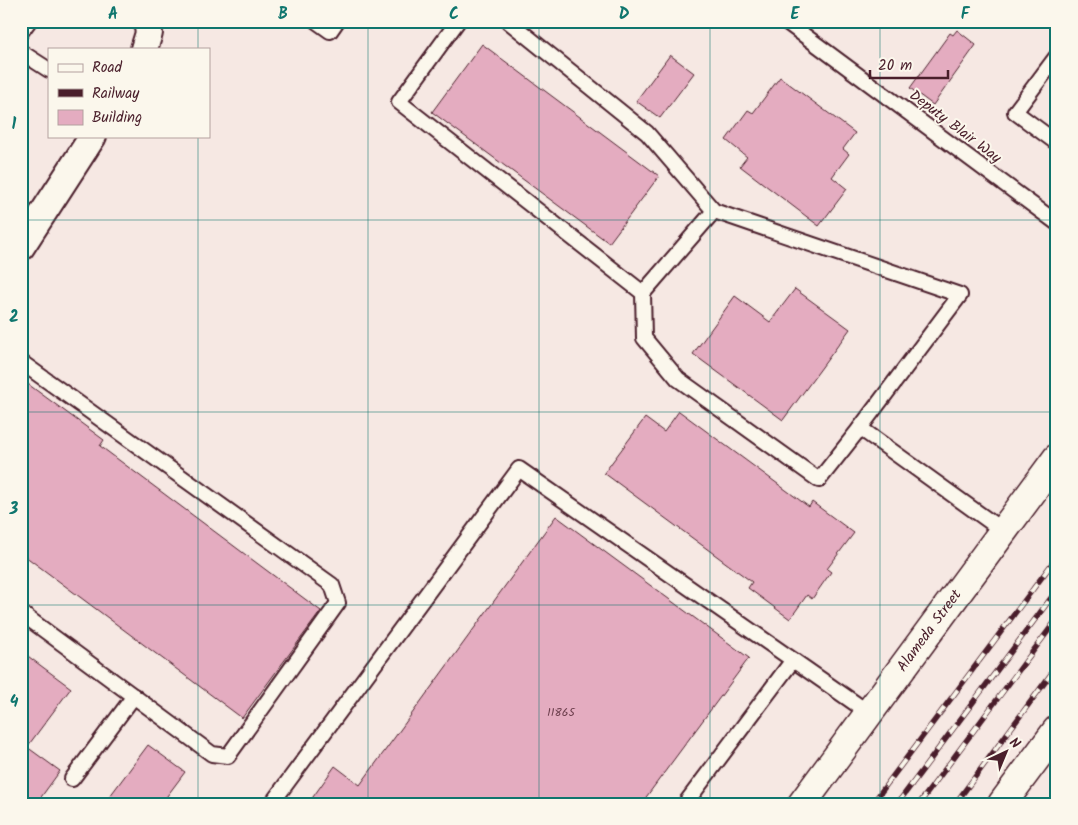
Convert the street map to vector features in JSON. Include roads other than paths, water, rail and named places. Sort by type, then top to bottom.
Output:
[{"type":"main road","name":"Alameda Street","points":[[802,804],[1057,458]]},
{"type":"main road","points":[[1002,804],[1054,738]]},
{"type":"street","points":[[144,48],[149,33],[148,21]]},
{"type":"street","points":[[21,247],[92,138]]},
{"type":"lane","points":[[21,32],[29,21]]},
{"type":"lane","points":[[316,21],[330,31],[337,21]]},
{"type":"lane","points":[[458,21],[399,102],[643,293]]},
{"type":"lane","points":[[508,21],[647,133],[714,211],[960,295],[819,480],[678,379],[644,338],[643,293],[714,211]]},
{"type":"lane","name":"Deputy Blair Way","points":[[785,21],[1057,223]]},
{"type":"lane","points":[[1057,56],[1015,112],[1057,143]]},
{"type":"lane","points":[[23,57],[48,70]]},
{"type":"lane","points":[[21,362],[332,585],[338,603],[228,756],[212,754],[21,613]]},
{"type":"lane","points":[[860,428],[1003,531]]},
{"type":"lane","points":[[281,804],[274,799],[519,469],[869,713]]},
{"type":"lane","points":[[685,804],[793,660]]},
{"type":"lane","points":[[72,779],[134,696]]},
{"type":"railway","points":[[872,804],[1057,557]]},
{"type":"railway","points":[[897,804],[1057,590]]},
{"type":"railway","points":[[919,804],[1057,619]]},
{"type":"railway","points":[[955,804],[1057,666]]}]
